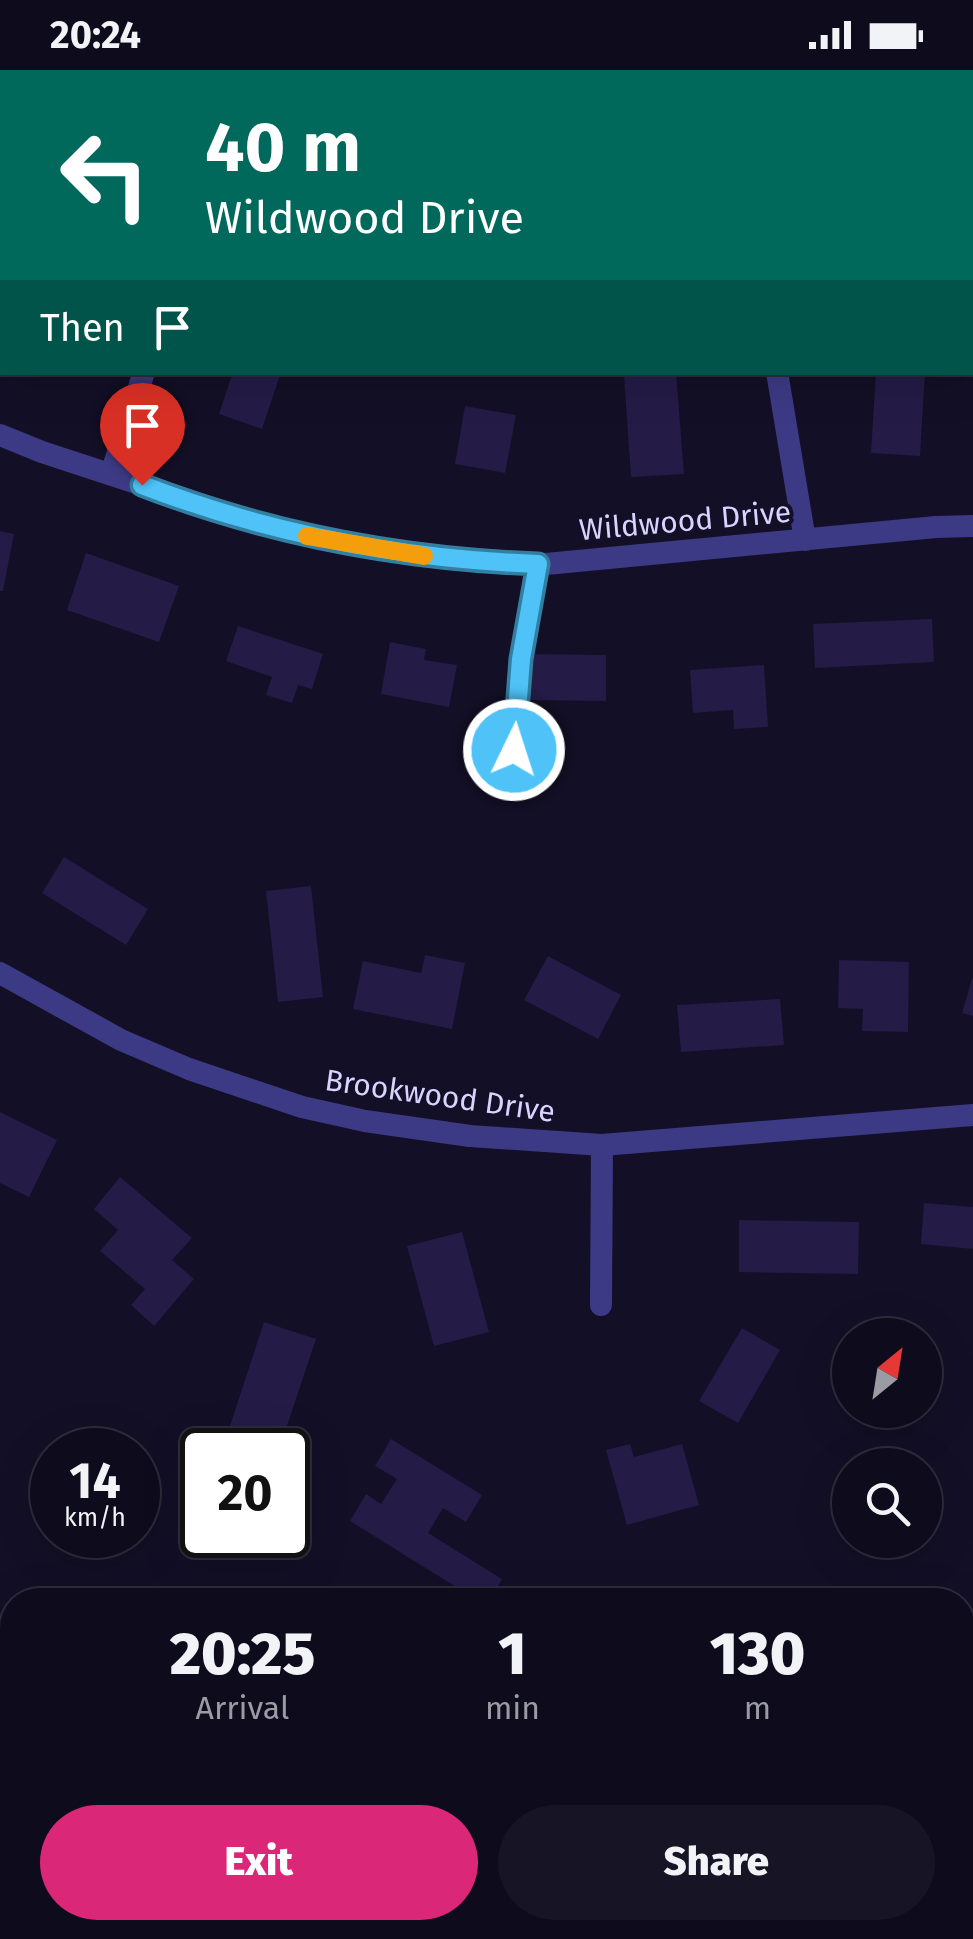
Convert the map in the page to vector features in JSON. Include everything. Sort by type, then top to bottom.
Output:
[{"type":"street","points":[[111,474],[143,375]]},
{"type":"street","points":[[777,375],[805,540]]},
{"type":"street","name":"Wildwood Drive","points":[[0,434],[172,497],[318,538],[421,556],[538,564],[973,526]]},
{"type":"street","name":"Brookwood Drive","points":[[0,973],[121,1040],[189,1069],[302,1108],[365,1121],[470,1136],[602,1145],[973,1114]]},
{"type":"street","points":[[601,1305],[602,1145]]},
{"type":"lane","points":[[514,750],[521,659],[538,564]]},
{"type":"building","points":[[232,375],[280,375],[262,429],[219,414]]},
{"type":"building","points":[[676,375],[684,474],[631,477],[624,376]]},
{"type":"building","points":[[876,375],[925,375],[920,456],[871,453]]},
{"type":"building","points":[[465,406],[516,415],[505,473],[455,464]]},
{"type":"building","points":[[0,531],[14,534],[3,591],[0,591]]},
{"type":"building","points":[[86,553],[179,586],[159,642],[67,610]]},
{"type":"building","points":[[932,619],[934,662],[815,668],[813,624]]},
{"type":"building","points":[[238,626],[323,654],[312,689],[298,685],[292,703],[266,695],[272,677],[226,661]]},
{"type":"building","points":[[390,642],[426,649],[424,660],[457,665],[449,707],[381,694]]},
{"type":"building","points":[[529,654],[606,655],[606,701],[528,700]]},
{"type":"building","points":[[764,665],[768,727],[734,729],[733,710],[693,713],[690,670]]},
{"type":"building","points":[[64,857],[148,909],[126,945],[42,893]]},
{"type":"building","points":[[311,886],[323,997],[278,1002],[266,891]]},
{"type":"building","points":[[425,955],[465,963],[452,1029],[353,1009],[363,961],[421,973]]},
{"type":"building","points":[[548,956],[621,995],[598,1039],[524,1000]]},
{"type":"building","points":[[839,960],[909,962],[908,1032],[862,1031],[863,1009],[838,1008]]},
{"type":"building","points":[[973,979],[973,1016],[962,1013]]},
{"type":"building","points":[[780,999],[784,1045],[681,1052],[677,1005]]},
{"type":"building","points":[[0,1112],[57,1140],[29,1197],[0,1183]]},
{"type":"building","points":[[120,1177],[192,1238],[172,1260],[194,1279],[154,1326],[131,1305],[145,1289],[100,1251],[118,1230],[94,1209]]},
{"type":"building","points":[[924,1203],[973,1207],[973,1249],[921,1244]]},
{"type":"building","points":[[739,1220],[859,1222],[858,1274],[739,1272]]},
{"type":"building","points":[[462,1232],[489,1332],[434,1346],[407,1246]]},
{"type":"building","points":[[264,1322],[316,1339],[286,1428],[229,1428]]},
{"type":"building","points":[[742,1328],[780,1350],[738,1423],[699,1401]]},
{"type":"building","points":[[391,1439],[482,1495],[466,1522],[443,1508],[428,1533],[502,1579],[497,1588],[458,1588],[350,1521],[366,1494],[381,1504],[397,1479],[375,1466]]},
{"type":"building","points":[[630,1444],[634,1457],[682,1444],[699,1505],[627,1525],[606,1450]]},
{"type":"slow traffic","points":[[307,536],[424,556]]},
{"type":"route","points":[[142,485],[240,517],[363,548],[538,564],[521,659],[514,750]]}]
